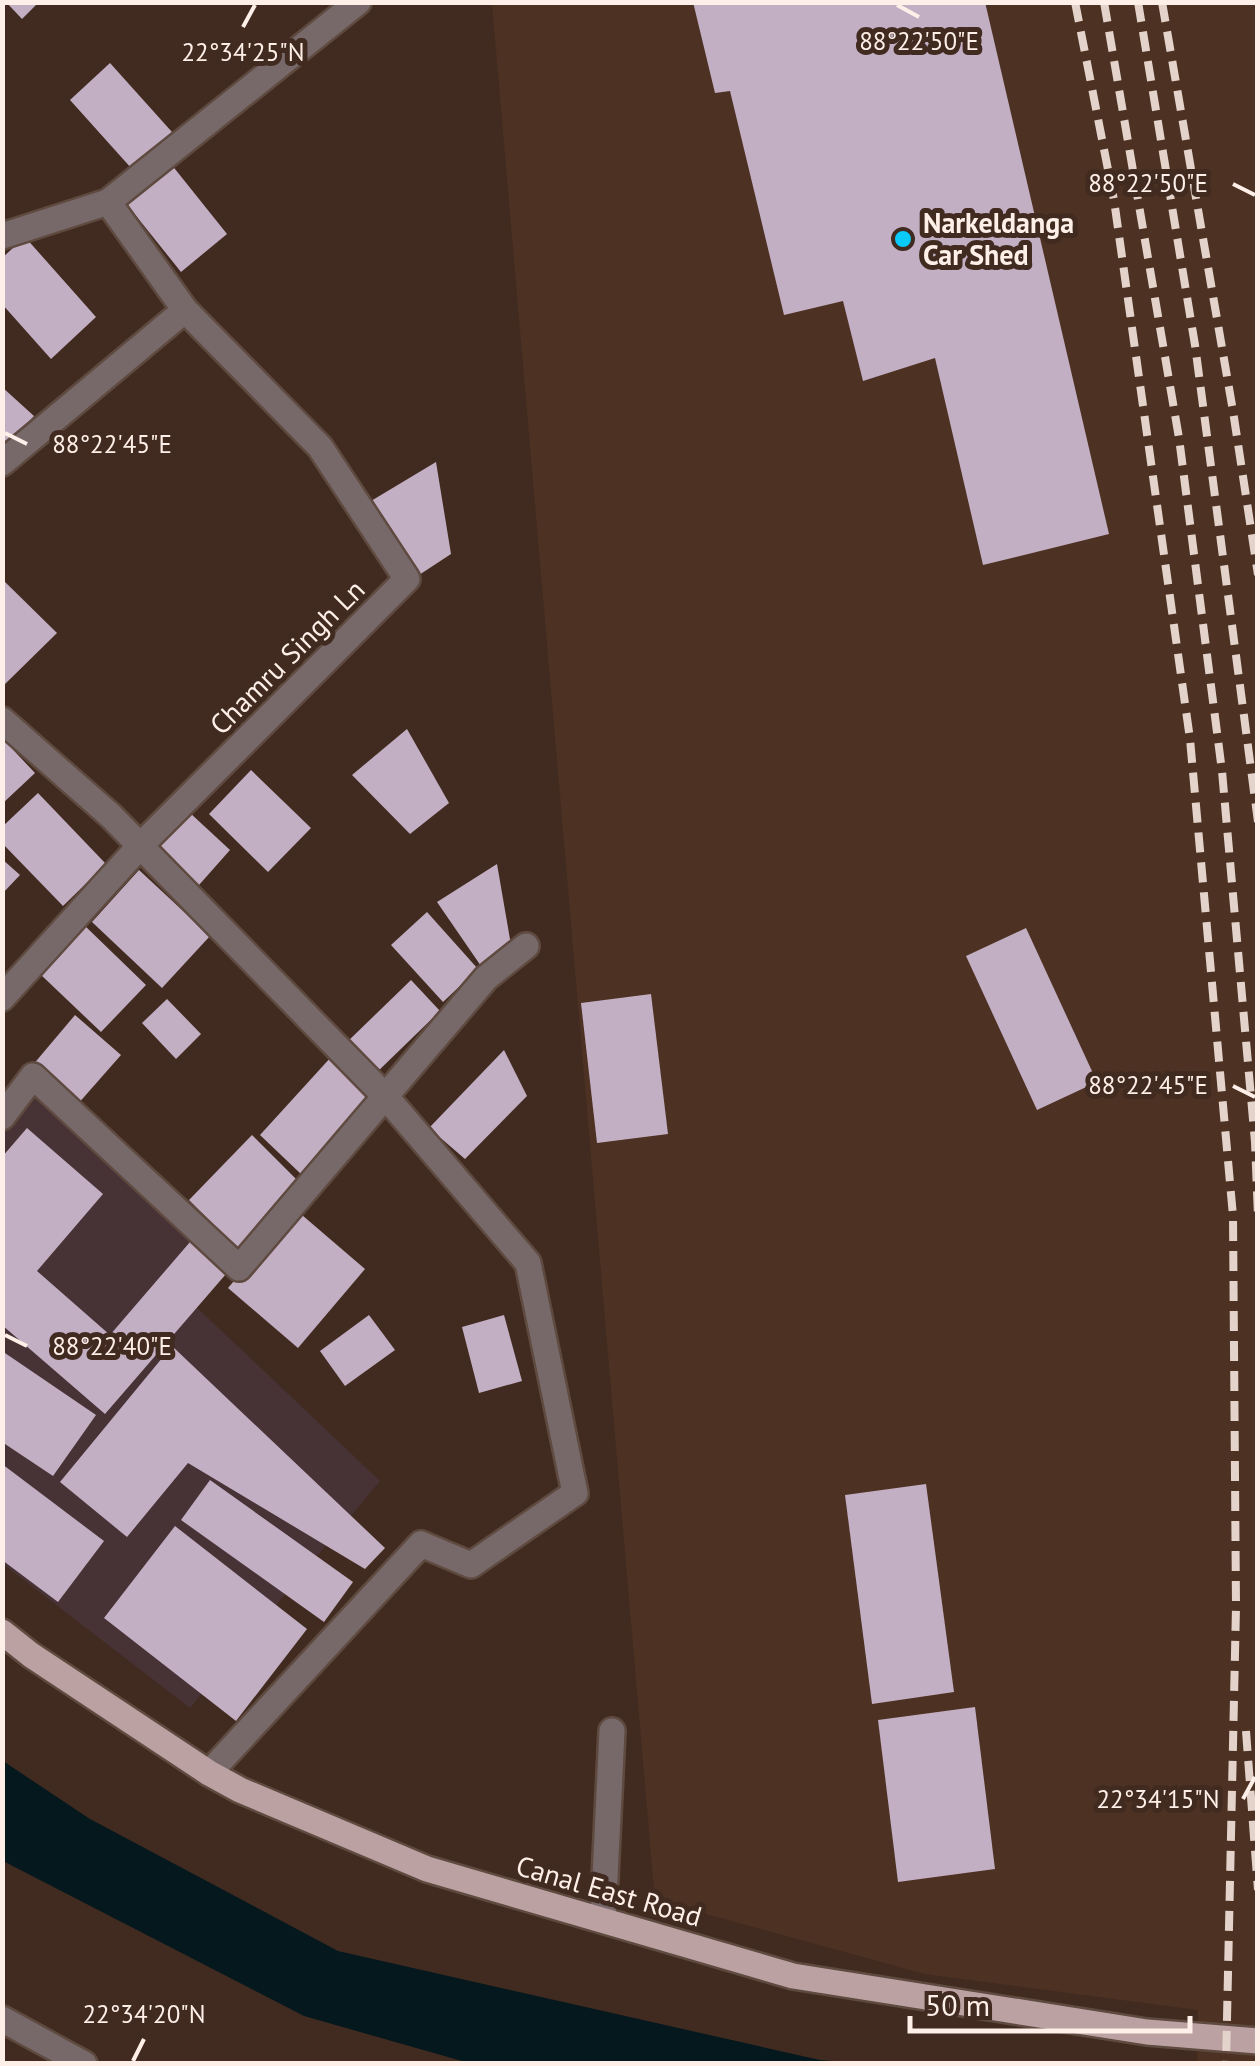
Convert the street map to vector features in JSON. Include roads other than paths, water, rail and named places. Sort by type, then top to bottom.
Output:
[{"type":"main road","name":"Canal East Road","points":[[2,1632],[209,1773],[240,1790],[427,1869],[793,1976],[1148,2032],[1258,2040]]},
{"type":"street","points":[[2,236],[108,202],[358,2]]},
{"type":"street","name":"Chamru Singh Ln","points":[[2,998],[140,846],[407,579],[320,447],[184,310],[108,202]]},
{"type":"street","points":[[2,463],[184,310]]},
{"type":"street","points":[[2,720],[111,816],[386,1097],[528,1263],[575,1493],[471,1565],[421,1544],[209,1773]]},
{"type":"street","points":[[2,1117],[32,1076],[239,1268],[486,978],[526,946]]},
{"type":"street","points":[[604,1920],[612,1731]]},
{"type":"street","points":[[2,2019],[84,2064]]},
{"type":"railway","points":[[1075,2],[1114,200],[1190,739],[1233,1216],[1236,1607],[1226,2064]]},
{"type":"railway","points":[[1104,2],[1179,438],[1222,771],[1255,1142],[1258,1217]]},
{"type":"railway","points":[[1138,2],[1195,345],[1258,822]]},
{"type":"railway","points":[[1162,2],[1258,575]]},
{"type":"railway","points":[[1246,1731],[1258,1890]]},
{"type":"place","name":"Narkeldanga Car Shed","points":[[903,239]]}]
